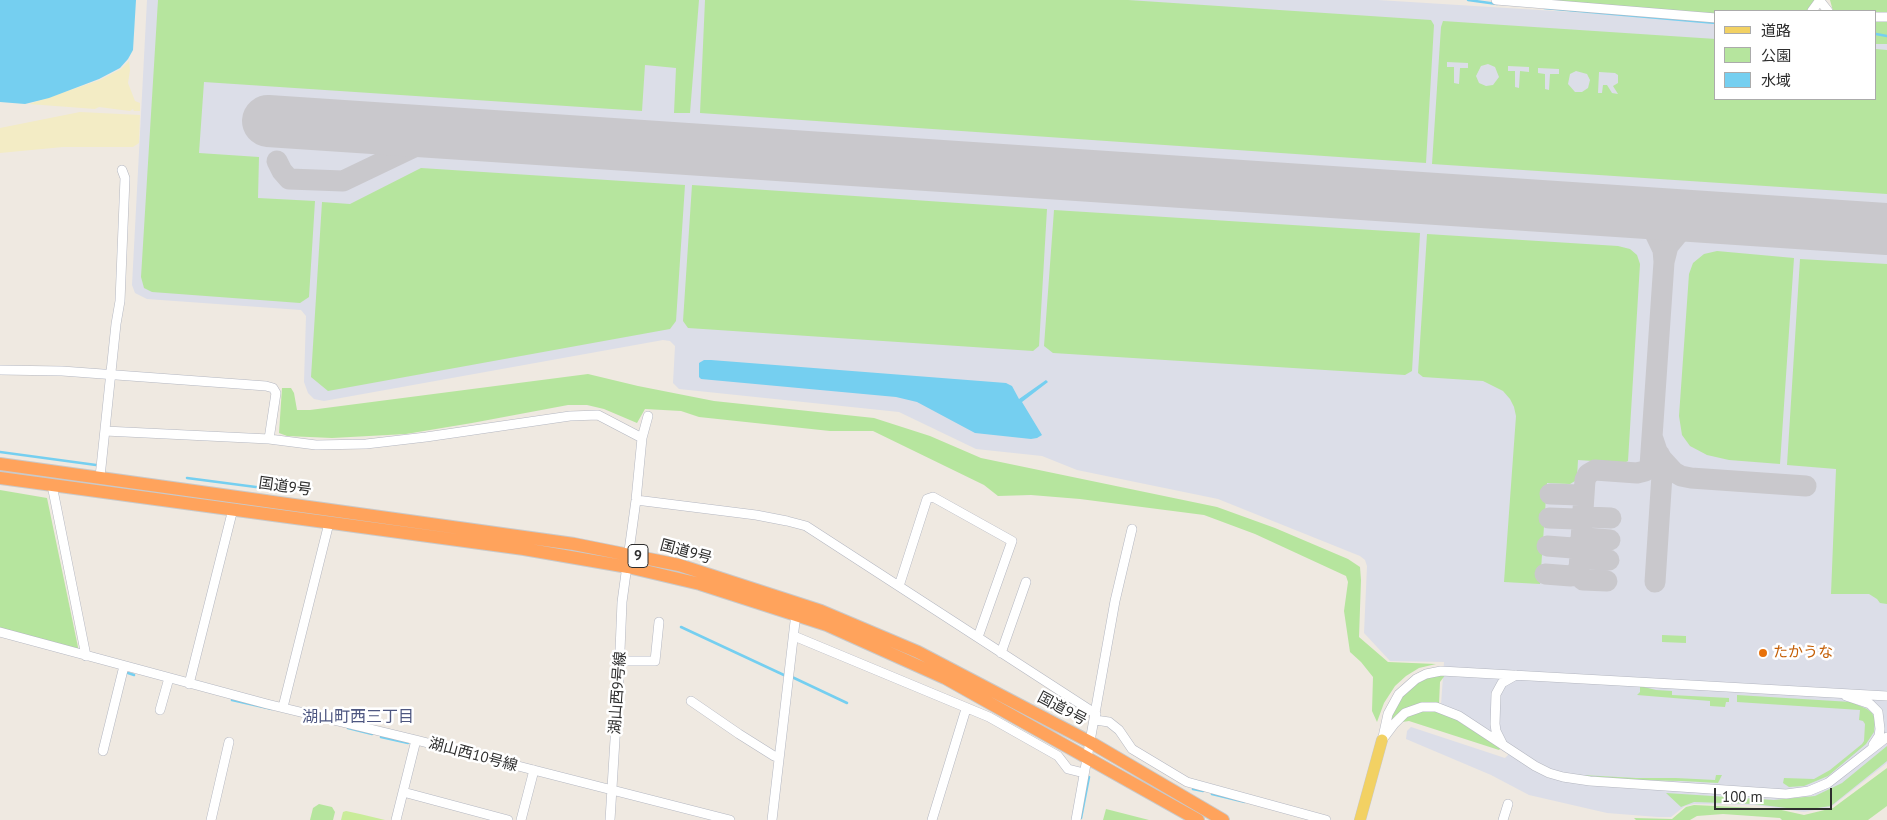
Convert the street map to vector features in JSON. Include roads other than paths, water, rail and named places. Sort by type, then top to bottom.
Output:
[{"type":"highway","name":"国道9号","points":[[0,464],[516,535],[629,561],[796,613],[875,645],[958,684],[1198,820]]},
{"type":"highway","name":"国道9号","points":[[0,478],[524,549],[679,565],[821,610],[918,652],[1090,742],[1223,820]]},
{"type":"main road","points":[[1360,820],[1382,740]]},
{"type":"street","points":[[1496,0],[1714,18]]},
{"type":"street","points":[[100,477],[120,301],[125,178],[122,170]]},
{"type":"street","points":[[0,370],[62,371],[266,386],[273,388],[276,393],[269,438]]},
{"type":"street","points":[[105,431],[269,438],[316,445],[366,444],[570,416],[598,415],[642,438]]},
{"type":"street","name":"湖山西9号線","points":[[610,820],[622,602],[629,561],[642,438],[648,416]]},
{"type":"street","points":[[52,485],[86,656]]},
{"type":"street","points":[[899,586],[927,499],[933,497],[1012,541],[978,637]]},
{"type":"street","points":[[636,500],[764,517],[806,526],[1001,652],[1095,717],[1109,722],[1119,730],[1132,749],[1187,782],[1326,820]]},
{"type":"street","points":[[189,684],[233,510]]},
{"type":"street","points":[[283,707],[329,523]]},
{"type":"street","points":[[1076,820],[1115,601],[1132,529]]},
{"type":"street","points":[[1001,652],[1026,582]]},
{"type":"street","points":[[772,820],[796,613]]},
{"type":"street","points":[[620,661],[655,661],[659,622]]},
{"type":"street","points":[[0,632],[189,684],[416,740]]},
{"type":"street","points":[[794,636],[989,717],[1058,756],[1068,768],[1084,774]]},
{"type":"street","points":[[103,751],[124,666]]},
{"type":"street","points":[[1382,740],[1386,720],[1394,702],[1403,690],[1416,679],[1441,671],[1887,696]]},
{"type":"street","points":[[1498,673],[1494,716],[1496,731],[1504,746]]},
{"type":"street","points":[[1496,694],[1505,680],[1521,674]]},
{"type":"street","points":[[160,710],[169,678]]},
{"type":"street","points":[[950,702],[958,684]]},
{"type":"street","points":[[1819,691],[1860,700],[1870,704],[1876,710],[1880,719],[1880,733],[1868,751]]},
{"type":"street","points":[[691,702],[746,739],[774,756],[780,757]]},
{"type":"street","points":[[1382,740],[1405,713],[1431,706],[1452,712],[1549,773],[1563,777],[1590,781],[1780,794],[1809,791],[1833,780],[1887,737]]},
{"type":"street","points":[[932,820],[966,709]]},
{"type":"street","name":"湖山西10号線","points":[[396,820],[416,740],[730,820]]},
{"type":"street","points":[[211,820],[229,742]]},
{"type":"street","points":[[521,820],[534,770]]},
{"type":"street","points":[[403,792],[508,820]]},
{"type":"street","points":[[1504,820],[1508,804]]},
{"type":"water","points":[[0,0],[136,0],[133,50],[120,68],[99,79],[49,98],[25,104],[0,102]]},
{"type":"water","points":[[704,360],[1006,383],[1012,386],[1019,399],[1046,380],[1048,382],[1022,402],[1042,435],[1031,439],[975,433],[917,402],[896,397],[701,379],[699,377],[699,363]]},
{"type":"waterway","points":[[1468,0],[1497,4]]},
{"type":"waterway","points":[[1544,8],[1714,23]]},
{"type":"waterway","points":[[1877,34],[1887,36]]},
{"type":"waterway","points":[[0,452],[96,465]]},
{"type":"waterway","points":[[187,478],[294,492]]},
{"type":"waterway","points":[[681,627],[786,676]]},
{"type":"waterway","points":[[128,673],[134,675]]},
{"type":"waterway","points":[[792,677],[847,703]]},
{"type":"waterway","points":[[232,700],[272,709]]},
{"type":"waterway","points":[[348,728],[372,734]]},
{"type":"waterway","points":[[381,737],[408,743]]},
{"type":"waterway","points":[[1081,818],[1089,777]]},
{"type":"waterway","points":[[1193,789],[1203,791]]},
{"type":"waterway","points":[[1212,794],[1245,802]]},
{"type":"place","name":"たかうな","points":[[1763,653]]},
{"type":"district","name":"湖山町西三丁目","points":[[358,717]]}]
